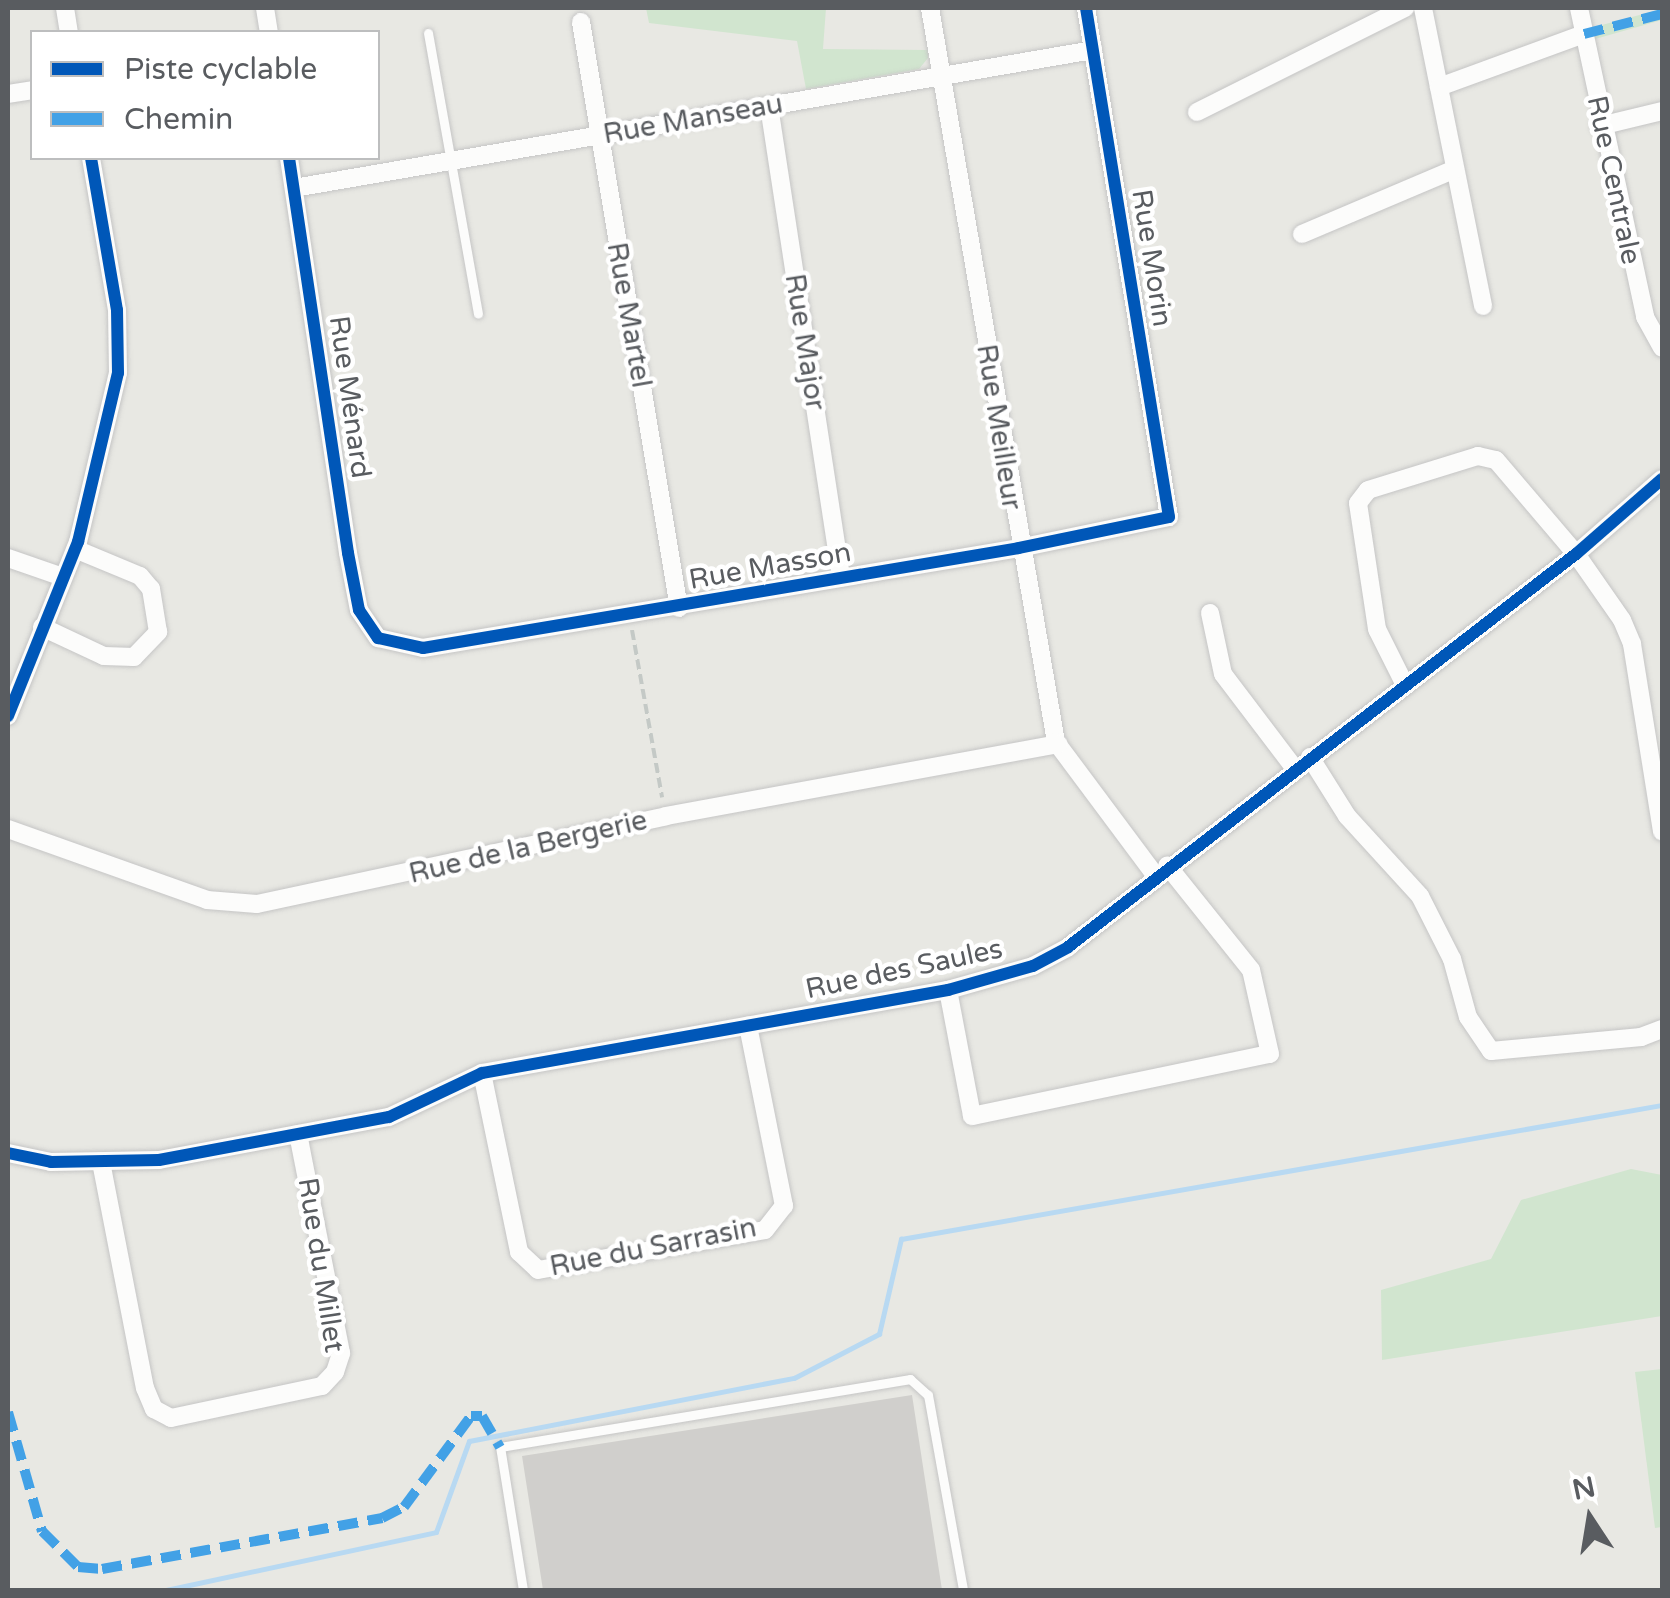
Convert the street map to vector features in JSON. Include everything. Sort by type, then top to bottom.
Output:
[{"type":"street","name":"Rue Meilleur","points":[[930,8],[1019,548],[1058,744],[1161,870],[1250,970],[1270,1054],[972,1116],[948,990]]},
{"type":"street","name":"Rue Morin","points":[[1086,8],[1169,517]]},
{"type":"street","points":[[1196,112],[1405,8]]},
{"type":"street","points":[[1423,8],[1483,306]]},
{"type":"street","name":"Rue Centrale","points":[[1579,8],[1600,126],[1645,317],[1662,348]]},
{"type":"street","name":"Rue Martel","points":[[581,22],[679,608]]},
{"type":"street","points":[[1439,87],[1584,34]]},
{"type":"street","name":"Rue Manseau","points":[[294,188],[1093,50]]},
{"type":"street","name":"Rue Major","points":[[768,106],[841,578]]},
{"type":"street","points":[[1600,126],[1662,110]]},
{"type":"street","points":[[8,716],[75,549],[118,372],[117,310],[92,160]]},
{"type":"street","name":"Rue Ménard","points":[[289,160],[348,553],[359,610],[378,638]]},
{"type":"street","points":[[1302,234],[1456,170]]},
{"type":"street","points":[[1404,683],[1377,629],[1356,516],[1368,490],[1478,456],[1496,460],[1576,554],[1632,644],[1662,832]]},
{"type":"street","name":"Rue des Saules","points":[[8,1154],[101,1162],[160,1160],[389,1117],[482,1073],[948,990],[1033,966],[1068,946],[1161,870],[1576,554],[1662,479]]},
{"type":"street","name":"Rue Masson","points":[[378,638],[423,648],[679,608],[1019,548],[1169,517]]},
{"type":"street","points":[[42,628],[119,656],[134,657],[158,632],[152,589],[140,576],[75,549]]},
{"type":"street","points":[[8,558],[63,576]]},
{"type":"street","points":[[1210,613],[1223,674],[1420,896],[1452,959],[1468,1017],[1491,1051],[1604,1042],[1662,1029]]},
{"type":"street","name":"Rue de la Bergerie","points":[[8,829],[208,900],[257,904],[666,816],[1058,744]]},
{"type":"street","name":"Rue du Sarrasin","points":[[482,1073],[519,1252],[538,1270],[765,1230],[784,1206],[748,1026]]},
{"type":"street","name":"Rue du Millet","points":[[101,1162],[145,1388],[154,1410],[171,1418],[322,1386],[334,1372],[340,1354],[298,1134]]},
{"type":"lane","points":[[428,33],[478,314]]},
{"type":"lane","points":[[523,1590],[500,1447],[910,1379],[928,1395],[964,1590]]},
{"type":"path","points":[[629,615],[666,816]]},
{"type":"green space","points":[[646,8],[826,8],[823,49],[928,50],[928,58],[919,69],[806,89],[797,41],[649,23]]},
{"type":"green space","points":[[1662,9],[1662,20],[1588,41],[1583,30]]},
{"type":"green space","points":[[1631,1169],[1662,1175],[1662,1316],[1382,1360],[1381,1290],[1491,1259],[1521,1200]]},
{"type":"green space","points":[[1662,1369],[1662,1527],[1655,1528],[1635,1372]]},
{"type":"building","points":[[912,1395],[942,1590],[543,1590],[522,1456]]},
{"type":"waterway","points":[[166,1590],[436,1532],[469,1441],[794,1378],[879,1334],[901,1239],[1662,1105]]},
{"type":"marked path","points":[[1584,34],[1662,14]]},
{"type":"marked path","points":[[8,1412],[42,1531],[78,1567],[102,1569],[382,1518],[404,1507],[471,1416],[482,1416],[500,1447]]},
{"type":"cycle path","points":[[289,160],[348,553],[359,610],[378,638],[423,648],[1019,548],[1169,517],[1086,8]]},
{"type":"cycle path","points":[[8,716],[78,542],[118,373],[117,310],[91,160]]},
{"type":"cycle path","points":[[8,1153],[51,1162],[159,1160],[389,1117],[482,1073],[948,990],[1033,966],[1068,947],[1576,554],[1662,479]]}]
